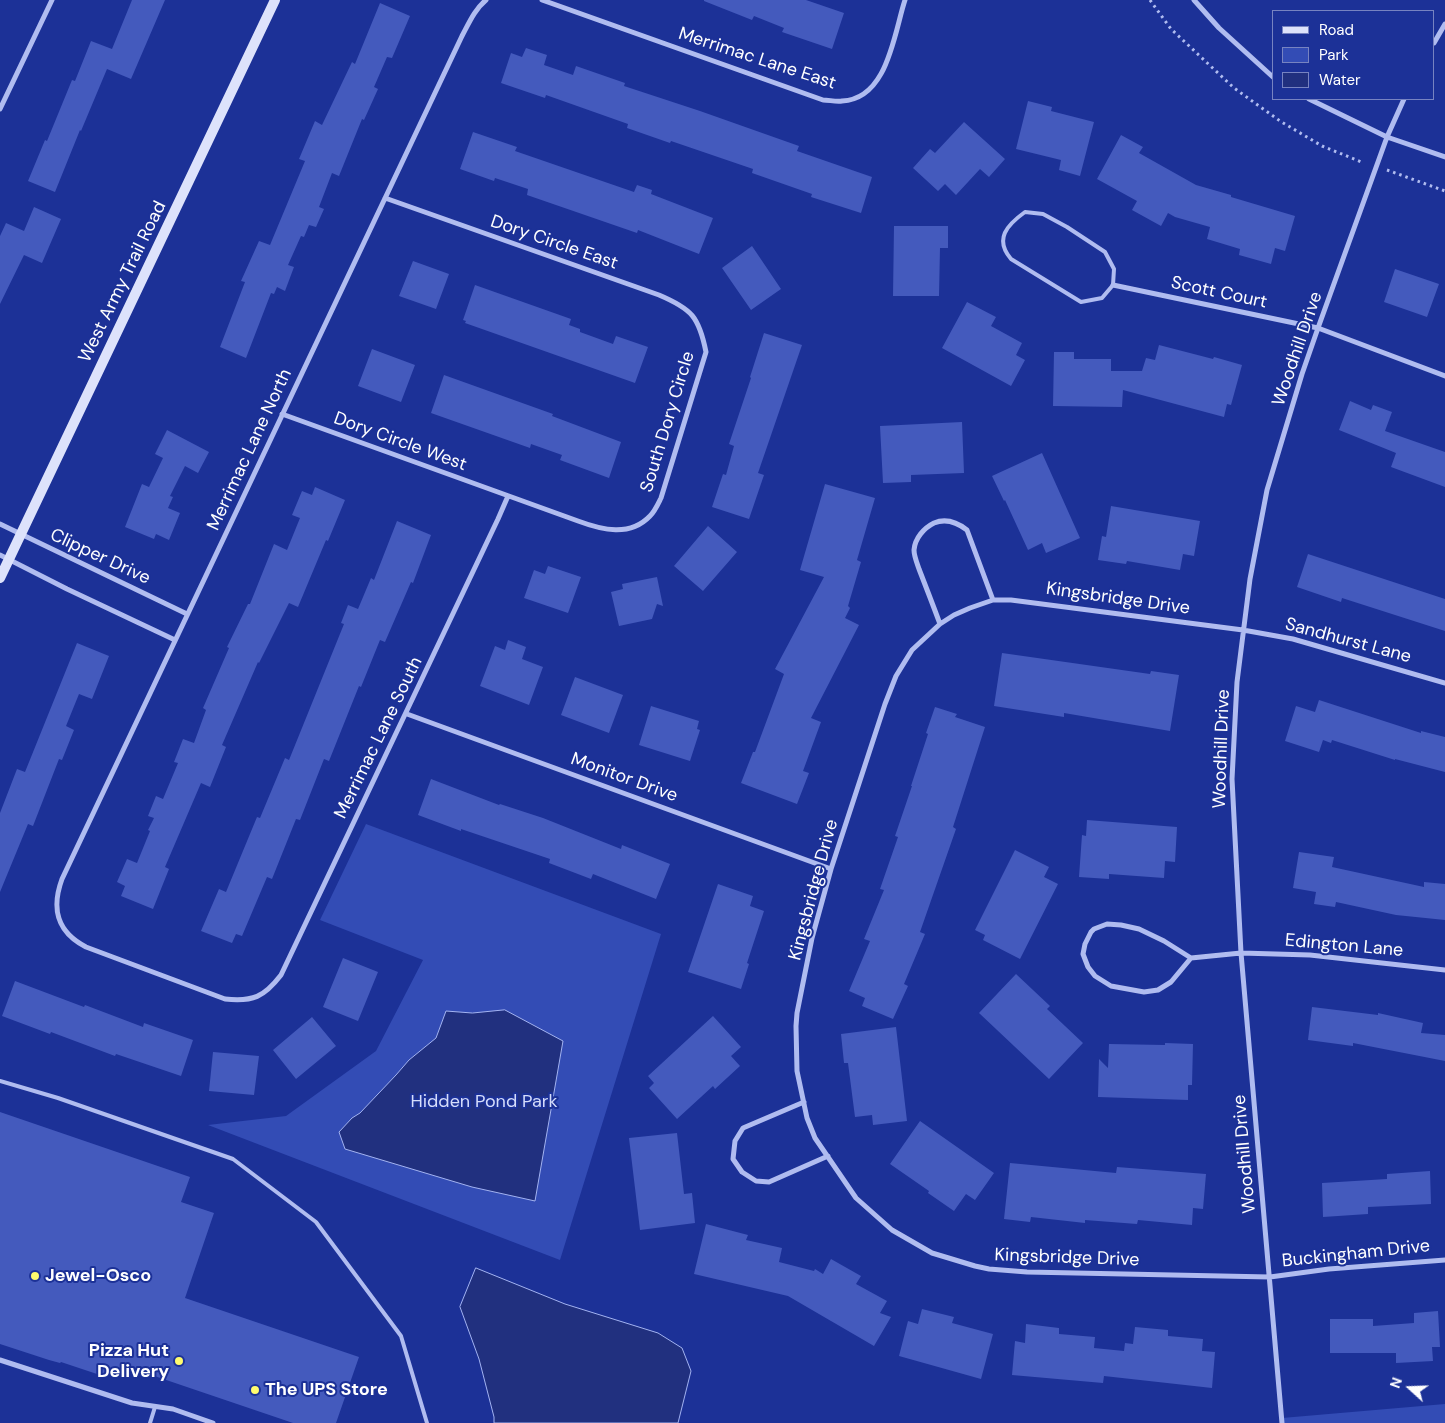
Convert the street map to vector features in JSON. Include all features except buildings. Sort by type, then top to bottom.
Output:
[{"type":"main road","name":"West Army Trail Road","points":[[0,578],[4,558],[20,534],[276,0]]},
{"type":"street","points":[[0,109],[52,0]]},
{"type":"street","name":"Merrimac Lane North","points":[[270,989],[251,998],[240,1000],[225,998],[86,947],[75,941],[65,932],[58,919],[56,907],[57,892],[462,36],[473,16],[486,0]]},
{"type":"street","name":"Merrimac Lane East","points":[[542,0],[823,100],[843,101],[859,97],[872,87],[880,77],[888,60],[905,0]]},
{"type":"street","points":[[1194,0],[1219,28],[1272,76]]},
{"type":"street","points":[[1435,40],[1445,24]]},
{"type":"street","points":[[1311,100],[1387,137],[1445,157]]},
{"type":"street","name":"Woodhill Drive","points":[[1282,1423],[1241,953],[1232,779],[1237,682],[1250,578],[1267,490],[1318,328],[1387,137],[1404,100]]},
{"type":"street","name":"Dory Circle East","points":[[385,198],[659,295],[683,307],[693,316],[702,332]]},
{"type":"street","name":"Scott Court","points":[[1113,285],[1318,328],[1445,376]]},
{"type":"street","name":"South Dory Circle","points":[[508,496],[594,527],[608,530],[616,531],[628,528],[652,515],[661,498],[706,352],[702,332]]},
{"type":"street","name":"Dory Circle West","points":[[282,414],[508,496]]},
{"type":"street","name":"Merrimac Lane South","points":[[270,989],[281,975],[508,496]]},
{"type":"street","points":[[940,624],[917,562],[914,548],[919,536],[926,528],[935,523],[953,522],[967,530],[993,600]]},
{"type":"street","name":"Clipper Drive","points":[[0,524],[187,614]]},
{"type":"street","points":[[4,558],[175,640]]},
{"type":"street","name":"Kingsbridge Drive","points":[[1243,630],[1040,603],[993,600],[962,612],[940,624],[912,650],[896,676],[885,704],[812,938],[797,1013],[797,1071],[807,1118],[815,1138],[856,1198],[892,1230],[932,1253],[975,1266],[1027,1272],[1270,1277]]},
{"type":"street","name":"Sandhurst Lane","points":[[1243,630],[1310,642],[1445,683]]},
{"type":"street","name":"Monitor Drive","points":[[406,714],[832,869]]},
{"type":"street","points":[[1107,924],[1139,929],[1164,940],[1191,958],[1172,982],[1158,990],[1144,992],[1111,986],[1096,976],[1088,967],[1084,954],[1085,944],[1091,932],[1107,924]]},
{"type":"street","name":"Edington Lane","points":[[1191,958],[1241,953],[1334,957],[1445,970]]},
{"type":"street","points":[[804,1102],[743,1128],[734,1141],[733,1160],[742,1172],[756,1182],[769,1182],[828,1156]]},
{"type":"street","name":"Buckingham Drive","points":[[1270,1277],[1329,1269],[1445,1260]]},
{"type":"street","points":[[0,1360],[132,1402],[173,1409],[213,1423]]},
{"type":"lane","points":[[1025,212],[1043,214],[1105,252],[1114,269],[1113,285],[1102,298],[1081,302],[1011,259],[1004,251],[1003,236],[1014,220],[1025,212]]},
{"type":"lane","points":[[0,1081],[58,1098],[233,1159],[316,1222],[401,1336],[427,1423]]},
{"type":"lane","points":[[150,1423],[155,1407]]},
{"type":"path","points":[[1150,0],[1171,30],[1234,88],[1280,121],[1322,146],[1355,160]]},
{"type":"path","points":[[1399,174],[1445,192]]},
{"type":"green space","name":"Hidden Pond Park","points":[[366,824],[661,934],[560,1260],[208,1125],[286,1116],[376,1051],[423,960],[320,920]]},
{"type":"green space","points":[[1445,1404],[1445,1423],[1282,1423],[1282,1418]]},
{"type":"water","points":[[505,1010],[563,1041],[535,1201],[472,1187],[345,1149],[339,1132],[352,1118],[360,1113],[409,1060],[436,1038],[446,1011],[472,1013]]},
{"type":"water","points":[[476,1268],[565,1304],[658,1333],[682,1348],[691,1371],[678,1423],[494,1423],[479,1359],[460,1307]]},
{"type":"place","name":"Jewel-Osco","points":[[35,1276]]},
{"type":"place","name":"Pizza Hut Delivery","points":[[179,1361]]},
{"type":"place","name":"The UPS Store","points":[[255,1390]]}]
